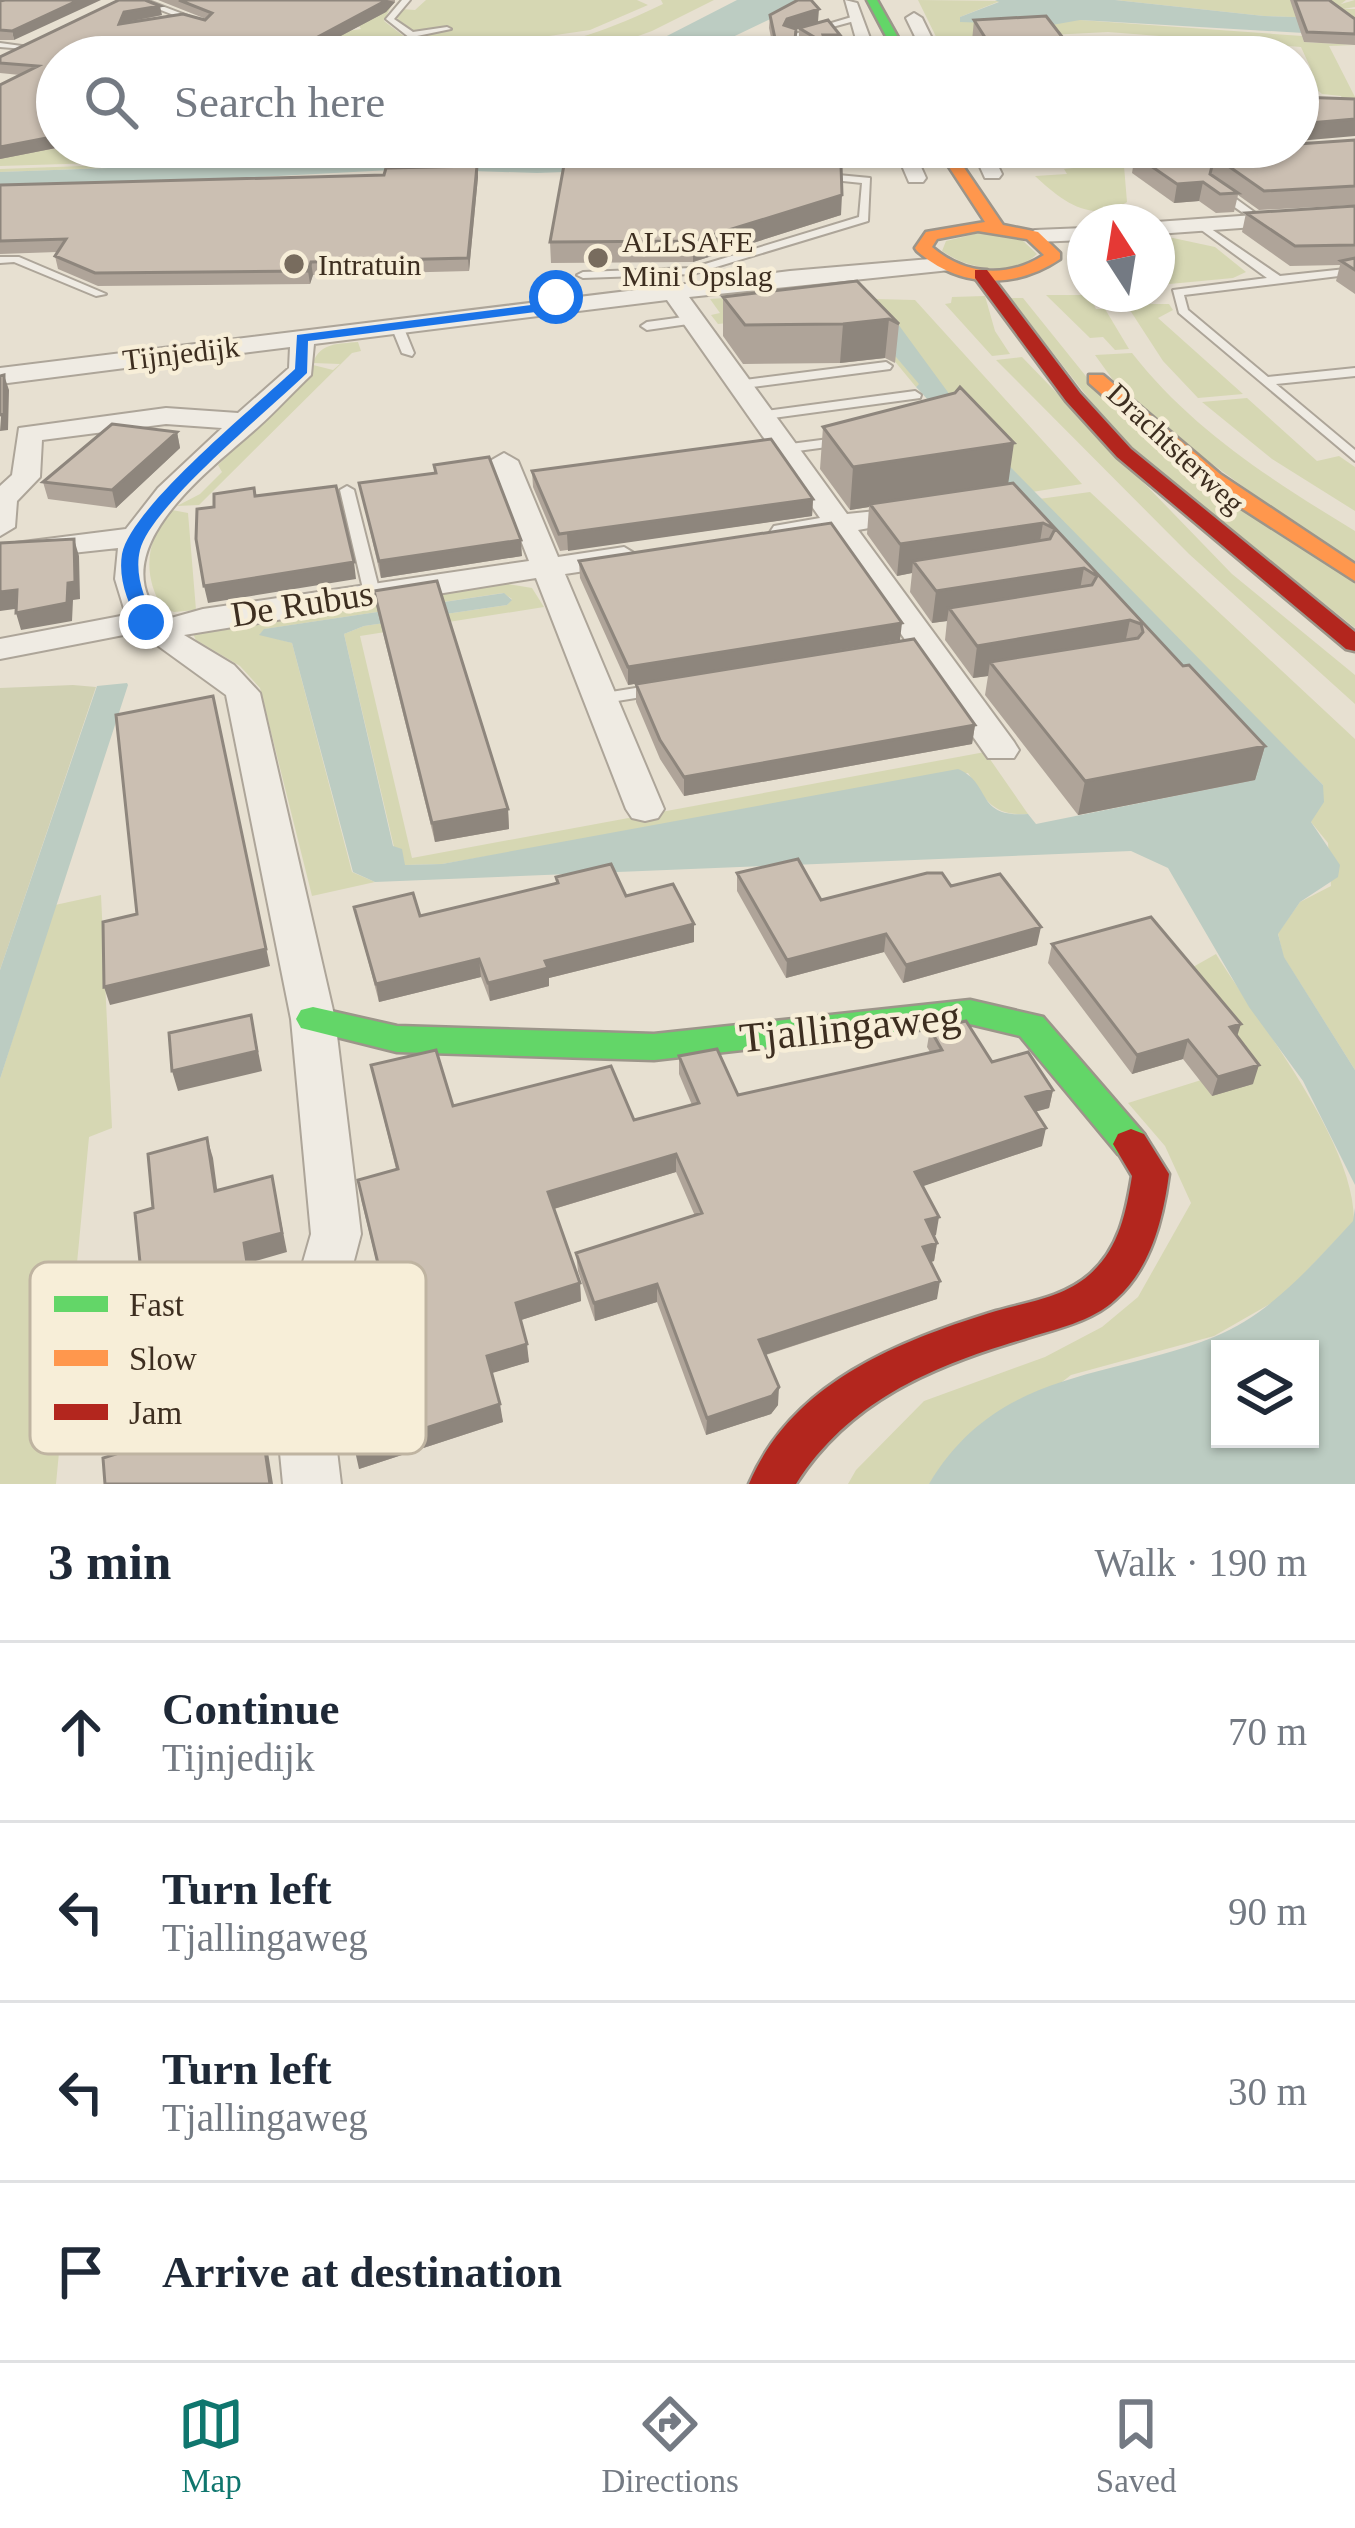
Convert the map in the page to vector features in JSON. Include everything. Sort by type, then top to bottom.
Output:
[{"type":"main road","points":[[869,6],[914,19]]},
{"type":"main road","points":[[869,6],[889,36]]},
{"type":"main road","points":[[958,168],[996,227]]},
{"type":"main road","points":[[916,178],[974,188]]},
{"type":"main road","points":[[961,227],[974,188]]},
{"type":"main road","points":[[961,227],[996,227],[1045,243],[1051,262],[1021,273],[981,274],[932,257],[932,235],[961,227]]},
{"type":"main road","name":"Drachtsterweg","points":[[1021,273],[1030,296],[1072,353],[1144,424],[1234,496],[1355,574]]},
{"type":"main road","name":"Drachtsterweg","points":[[981,274],[998,290],[1073,397],[1124,453],[1355,644]]},
{"type":"main road","name":"Tjallingaweg","points":[[313,1019],[397,1039],[654,1047],[970,1012],[1031,1026],[1117,1122],[1150,1174],[1144,1225],[1124,1264],[1098,1293],[950,1344],[850,1386],[788,1448],[771,1484]]},
{"type":"street","points":[[914,19],[922,36]]},
{"type":"street","points":[[0,58],[32,43]]},
{"type":"street","points":[[912,168],[916,178]]},
{"type":"street","points":[[974,188],[977,168]]},
{"type":"street","points":[[1175,230],[1355,214]]},
{"type":"street","points":[[1045,243],[1067,239]]},
{"type":"street","points":[[1045,243],[1067,244]]},
{"type":"street","name":"Tijnjedijk","points":[[0,376],[562,305],[660,281],[790,278],[932,257]]},
{"type":"street","points":[[660,281],[737,385],[768,438],[837,524],[896,585],[923,640],[971,688],[1001,750]]},
{"type":"street","points":[[302,338],[302,370],[159,506],[136,537],[130,556],[132,591],[153,627],[233,679],[243,694],[313,1019],[336,1234],[328,1262]]},
{"type":"street","points":[[0,526],[3,499],[26,477],[29,434],[166,416],[248,422]]},
{"type":"street","points":[[516,471],[548,567],[645,809]]},
{"type":"street","points":[[748,537],[950,506]]},
{"type":"street","points":[[0,539],[17,537],[16,551],[136,537]]},
{"type":"street","name":"De Rubus","points":[[0,649],[659,550]]},
{"type":"street","points":[[309,1454],[312,1484]]},
{"type":"lane","points":[[139,0],[205,24]]},
{"type":"lane","points":[[406,0],[390,20],[410,35],[447,28]]},
{"type":"lane","points":[[792,36],[828,31],[869,6]]},
{"type":"lane","points":[[167,21],[187,17]]},
{"type":"lane","points":[[0,45],[32,43]]},
{"type":"lane","points":[[583,275],[660,281],[863,219],[867,179],[809,176]]},
{"type":"lane","points":[[1213,187],[1263,222]]},
{"type":"lane","points":[[1204,227],[1276,279]]},
{"type":"lane","points":[[0,260],[15,259],[100,294]]},
{"type":"lane","points":[[1355,275],[1177,292],[1183,310],[1355,457]]},
{"type":"lane","points":[[545,281],[562,305]]},
{"type":"lane","points":[[647,326],[691,320]]},
{"type":"lane","points":[[398,326],[408,353]]},
{"type":"lane","points":[[737,385],[886,366]]},
{"type":"lane","points":[[1264,380],[1355,372]]},
{"type":"lane","points":[[768,438],[915,395]]},
{"type":"lane","points":[[768,438],[851,440]]},
{"type":"lane","points":[[347,490],[372,593]]},
{"type":"lane","points":[[599,699],[669,687]]},
{"type":"green space","points":[[426,0],[637,0],[648,5],[590,30],[549,36],[419,36],[395,17],[401,9],[415,10]]},
{"type":"green space","points":[[661,0],[714,0],[638,36],[585,36],[640,15],[663,4]]},
{"type":"green space","points":[[918,0],[1000,1],[960,17],[1080,20],[1302,36],[1108,32],[936,36]]},
{"type":"green space","points":[[1115,0],[1346,0],[1341,4],[1355,0],[1355,7],[1343,9],[1355,9],[1355,19],[1264,16]]},
{"type":"green space","points":[[391,6],[384,21],[404,36],[314,36],[361,29]]},
{"type":"green space","points":[[1319,43],[1355,45],[1329,46],[1355,97],[1355,109],[1348,109],[1341,96],[1322,94]]},
{"type":"green space","points":[[0,150],[36,150],[36,165],[0,166]]},
{"type":"green space","points":[[36,168],[108,168],[0,172]]},
{"type":"green space","points":[[1124,168],[1127,202],[1072,204],[1035,176],[1067,174],[1064,169]]},
{"type":"green space","points":[[979,233],[1021,239],[1037,254],[1016,266],[990,268],[942,251],[946,241]]},
{"type":"green space","points":[[1175,238],[1215,247],[1246,272],[1233,278],[1175,283]]},
{"type":"green space","points":[[1046,295],[1067,295],[1067,312],[1107,312],[1129,349],[1115,350],[1103,337],[1090,338]]},
{"type":"green space","points":[[985,296],[995,331],[1010,354],[992,356],[945,304],[952,297]]},
{"type":"green space","points":[[1010,298],[1023,298],[1093,385],[1355,582],[1355,628],[1125,445]]},
{"type":"green space","points":[[710,299],[915,300],[1082,484],[1032,492],[942,389],[862,317],[920,384],[916,387],[883,347],[737,322],[718,324],[711,315],[720,313]]},
{"type":"green space","points":[[1131,312],[1169,312],[1158,318],[1243,394],[1198,398],[1163,361]]},
{"type":"green space","points":[[358,342],[361,351],[352,353],[199,505],[177,506],[200,494],[222,472],[218,465],[307,379],[313,365],[333,370],[340,364],[313,363],[320,351]]},
{"type":"green space","points":[[1132,353],[1207,430],[1355,531],[1355,568],[1131,405],[1095,355]]},
{"type":"green space","points":[[1022,357],[1232,574],[1355,675],[1355,704],[1189,554],[996,360]]},
{"type":"green space","points":[[1247,398],[1317,461],[1339,456],[1355,467],[1355,511],[1272,459],[1202,402]]},
{"type":"green space","points":[[1090,492],[1355,739],[1355,1070],[1283,956],[1278,933],[1300,902],[1331,886],[1328,843],[1311,822],[1323,785],[1039,499]]},
{"type":"green space","points":[[172,510],[188,513],[196,610],[174,612],[162,607],[151,582],[152,544]]},
{"type":"green space","points":[[497,582],[532,588],[544,607],[360,636],[412,858],[985,752],[1028,814],[992,805],[968,773],[442,864],[404,865],[394,847],[344,634],[364,626],[507,605],[512,599],[503,593],[265,629],[260,634],[292,643],[352,872],[375,882],[312,896],[260,688],[240,666],[193,634]]},
{"type":"green space","points":[[96,687],[0,970],[0,688]]},
{"type":"green space","points":[[101,895],[112,1128],[89,1137],[77,1262],[30,1262],[30,1454],[59,1454],[56,1484],[0,1484],[0,1079],[55,905]]},
{"type":"green space","points":[[1216,954],[1322,1120],[1350,1190],[1354,1221],[1282,1297],[1214,1336],[1071,1375],[929,1484],[848,1484],[924,1401],[1045,1357],[1102,1327],[1138,1297],[1191,1203],[1165,1146],[1128,1103],[1249,1065],[1193,967]]},
{"type":"shaded area","points":[[737,0],[810,0],[735,36],[667,36]]},
{"type":"shaded area","points":[[995,0],[1115,0],[1264,16],[1355,19],[1355,36],[1080,20],[1052,25],[960,22],[960,17],[999,2]]},
{"type":"shaded area","points":[[108,168],[673,168],[537,173],[410,169],[0,191],[0,172]]},
{"type":"shaded area","points":[[861,302],[898,324],[980,436],[1323,785],[1324,802],[1311,822],[1340,865],[1338,877],[1300,902],[1278,934],[1284,957],[1355,1070],[1355,1185],[1303,1081],[1249,1007],[1168,868],[1131,851],[375,882],[353,872],[292,643],[259,635],[264,629],[504,593],[512,600],[507,605],[364,626],[344,634],[393,846],[402,849],[405,865],[442,864],[958,769],[969,775],[999,811],[1028,814],[1036,824],[1254,780],[1030,524],[908,543],[901,540],[899,531],[1024,512],[1027,507],[916,387],[919,384],[862,317],[854,312],[749,324],[732,319],[723,303]]},
{"type":"shaded area","points":[[127,683],[0,1079],[0,970],[97,686]]},
{"type":"shaded area","points":[[1355,1208],[1355,1484],[929,1484],[957,1446],[1021,1398],[1214,1337],[1254,1315],[1290,1287],[1353,1221]]},
{"type":"building","points":[[79,0],[12,31],[0,30],[0,1]]},
{"type":"building","points":[[119,0],[145,0],[160,6],[124,12],[119,24],[183,14],[205,20],[212,13],[179,0],[387,0],[320,36],[44,36]]},
{"type":"building","points":[[798,0],[811,0],[819,9],[787,19],[784,25],[796,29],[795,36],[774,36],[770,15]]},
{"type":"building","points":[[1295,0],[1329,0],[1355,19],[1355,34],[1307,32]]},
{"type":"building","points":[[1046,16],[1061,36],[984,36],[974,20]]},
{"type":"building","points":[[828,20],[840,35],[812,36],[799,28]]},
{"type":"building","points":[[36,40],[36,66],[0,63],[0,57]]},
{"type":"building","points":[[36,67],[36,140],[0,147],[0,85]]},
{"type":"building","points":[[1319,98],[1355,99],[1355,119],[1319,122]]},
{"type":"building","points":[[1355,140],[1355,186],[1264,191],[1231,168],[1319,168],[1319,143]]},
{"type":"building","points":[[386,168],[477,168],[468,258],[311,262],[308,271],[95,273],[55,256],[66,239],[0,241],[0,185],[384,175]]},
{"type":"building","points":[[563,168],[841,168],[842,195],[693,241],[550,242]]},
{"type":"building","points":[[1154,168],[1212,168],[1210,174],[1238,193],[1220,194],[1203,182],[1177,184]]},
{"type":"building","points":[[1355,206],[1355,245],[1295,246],[1246,213]]},
{"type":"building","points":[[857,281],[899,324],[889,319],[745,325],[723,297]]},
{"type":"building","points":[[4,375],[4,414],[0,415],[0,376]]},
{"type":"building","points":[[960,387],[1014,443],[853,467],[823,427],[955,393]]},
{"type":"building","points":[[112,424],[177,432],[112,490],[43,482]]},
{"type":"building","points":[[771,439],[813,499],[559,534],[532,471]]},
{"type":"building","points":[[489,457],[521,540],[379,561],[359,483],[436,473],[434,465]]},
{"type":"building","points":[[1013,483],[1183,666],[1189,665],[1265,746],[1085,781],[990,662],[1138,638],[1143,632],[1141,624],[1130,620],[977,646],[949,608],[1092,585],[1097,576],[1084,568],[936,591],[913,561],[1050,539],[1055,529],[1043,523],[900,544],[870,504]]},
{"type":"building","points":[[336,486],[354,562],[204,586],[196,539],[197,509],[214,507],[214,494],[254,488],[255,496]]},
{"type":"building","points":[[831,523],[902,623],[628,667],[579,561]]},
{"type":"building","points":[[74,539],[75,582],[68,583],[67,603],[16,613],[17,590],[0,592],[0,543]]},
{"type":"building","points":[[437,581],[508,809],[432,823],[374,591]]},
{"type":"building","points":[[914,639],[975,725],[684,777],[660,740],[636,684]]},
{"type":"building","points":[[213,696],[266,949],[104,987],[103,922],[137,914],[116,715]]},
{"type":"building","points":[[798,859],[821,900],[927,873],[942,873],[951,886],[1000,874],[1041,927],[906,965],[886,934],[787,960],[737,873]]},
{"type":"building","points":[[611,864],[626,896],[673,884],[694,924],[545,961],[548,968],[488,983],[479,959],[376,984],[354,907],[413,893],[420,916],[558,883],[556,877]]},
{"type":"building","points":[[1151,917],[1241,1024],[1230,1027],[1259,1065],[1218,1077],[1188,1040],[1137,1055],[1052,944]]},
{"type":"building","points":[[251,1015],[257,1051],[172,1071],[169,1033]]},
{"type":"building","points":[[966,1021],[992,1062],[1028,1052],[1053,1090],[1026,1097],[1046,1128],[915,1172],[939,1217],[926,1220],[937,1243],[923,1247],[940,1281],[759,1340],[779,1387],[772,1396],[707,1418],[657,1284],[594,1303],[576,1253],[702,1213],[676,1154],[548,1192],[580,1283],[516,1303],[527,1344],[487,1356],[500,1404],[426,1428],[426,1262],[378,1262],[358,1180],[398,1169],[371,1065],[436,1050],[453,1106],[611,1066],[634,1120],[699,1103],[679,1056],[717,1049],[738,1095],[942,1050],[930,1029]]},
{"type":"building","points":[[207,1138],[215,1191],[272,1176],[282,1233],[244,1243],[247,1262],[140,1262],[135,1213],[153,1208],[148,1154]]},
{"type":"building","points":[[116,1454],[266,1454],[270,1484],[105,1484],[103,1458]]},
{"type":"traffic: fast","points":[[872,0],[892,36]]},
{"type":"traffic: fast","points":[[313,1019],[397,1039],[654,1047],[970,1012],[1031,1026],[1131,1144]]},
{"type":"traffic: slow","points":[[957,168],[996,227]]},
{"type":"traffic: slow","points":[[978,226],[1032,235],[1054,256],[1023,272],[987,276],[952,268],[923,248],[932,235],[978,226]]},
{"type":"traffic: slow","points":[[1096,379],[1212,479],[1355,574]]},
{"type":"traffic: jam","points":[[981,274],[1073,397],[1124,453],[1355,644]]},
{"type":"traffic: jam","points":[[771,1484],[819,1420],[875,1378],[941,1348],[1071,1306],[1101,1289],[1130,1251],[1145,1206],[1151,1174],[1131,1144]]},
{"type":"place","name":"ALLSAFE Mini Opslag","points":[[598,258]]},
{"type":"place","name":"Intratuin","points":[[294,264]]},
{"type":"route","points":[[146,622],[132,591],[130,556],[136,537],[159,506],[302,370],[302,338],[562,305],[556,297]]}]
